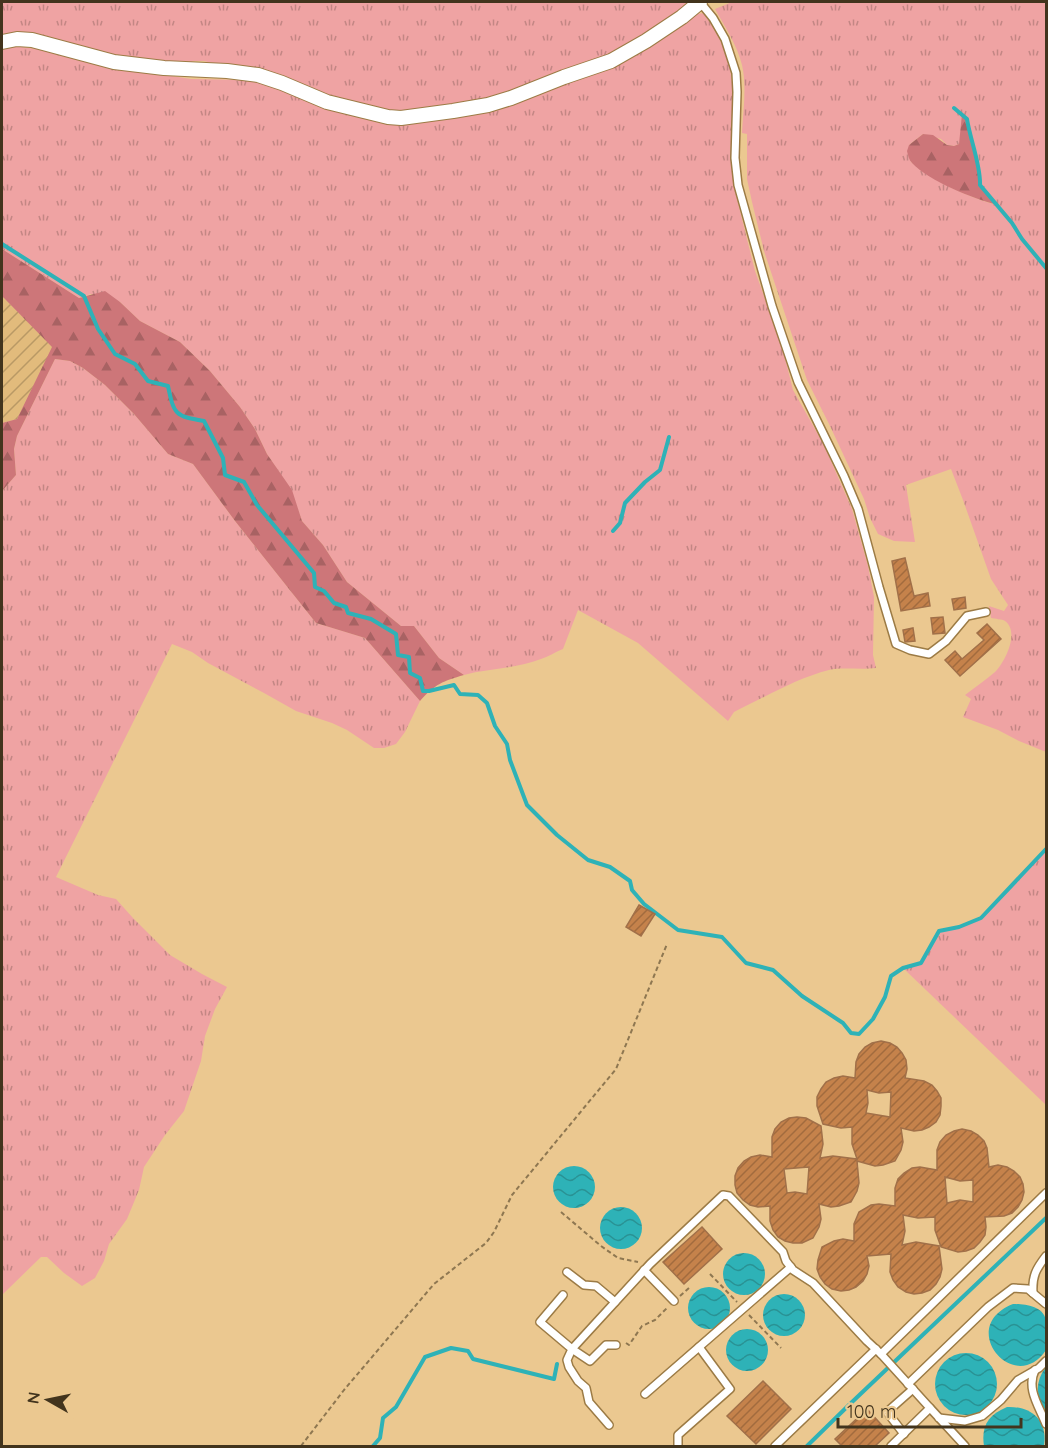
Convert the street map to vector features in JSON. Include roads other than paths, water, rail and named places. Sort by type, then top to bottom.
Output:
[{"type":"street","points":[[2,42],[17,39],[32,40],[123,63],[258,75],[327,102],[401,118],[488,105],[601,65],[646,41],[700,2]]},
{"type":"lane","points":[[700,2],[713,18],[725,39],[736,73],[735,158],[738,185],[772,306],[798,382],[858,509],[896,644],[929,654],[946,641],[967,616],[986,612]]},
{"type":"lane","points":[[775,1446],[881,1354],[1047,1193]]},
{"type":"lane","points":[[609,1425],[589,1402],[586,1388],[578,1381],[567,1360],[572,1350],[647,1267],[723,1195],[729,1196],[783,1252],[793,1270],[813,1283],[965,1446]]},
{"type":"lane","points":[[1033,1293],[1032,1283],[1035,1271],[1047,1256]]},
{"type":"lane","points":[[647,1267],[674,1301]]},
{"type":"lane","points":[[645,1394],[791,1267]]},
{"type":"lane","points":[[567,1272],[584,1286],[596,1286],[615,1302]]},
{"type":"lane","points":[[904,1434],[887,1412],[988,1307],[1013,1288],[1028,1289],[1047,1305]]},
{"type":"lane","points":[[563,1295],[540,1322],[572,1350],[590,1361],[606,1345],[616,1345]]},
{"type":"lane","points":[[678,1446],[678,1434],[730,1389],[699,1347]]},
{"type":"lane","points":[[939,1418],[965,1421],[982,1416],[1001,1400],[1018,1380],[1047,1361]]},
{"type":"lane","points":[[1036,1370],[1033,1376],[1032,1391],[1047,1424]]},
{"type":"lane","points":[[891,1446],[930,1408]]},
{"type":"water","points":[[574,1166],[582,1167],[589,1172],[594,1179],[594,1195],[589,1202],[582,1207],[574,1208],[566,1207],[559,1202],[554,1195],[553,1187],[554,1179],[559,1172],[566,1167]]},
{"type":"water","points":[[621,1207],[629,1208],[636,1213],[641,1220],[641,1236],[636,1243],[629,1248],[621,1249],[613,1248],[606,1243],[601,1236],[600,1228],[601,1220],[606,1213],[613,1208]]},
{"type":"water","points":[[744,1253],[752,1254],[759,1259],[764,1266],[764,1282],[759,1289],[752,1294],[744,1295],[736,1294],[729,1289],[724,1282],[723,1274],[724,1266],[729,1259],[736,1254]]},
{"type":"water","points":[[709,1287],[717,1288],[724,1293],[729,1300],[729,1316],[724,1323],[717,1328],[709,1329],[701,1328],[694,1323],[689,1316],[688,1308],[689,1300],[694,1293],[701,1288]]},
{"type":"water","points":[[784,1294],[792,1295],[799,1300],[804,1307],[804,1323],[799,1330],[792,1335],[784,1336],[776,1335],[769,1330],[764,1323],[763,1315],[764,1307],[769,1300],[776,1295]]},
{"type":"water","points":[[1013,1304],[1028,1305],[1037,1309],[1044,1315],[1047,1323],[1046,1350],[1033,1362],[1020,1366],[1007,1362],[996,1353],[990,1341],[989,1328],[996,1315]]},
{"type":"water","points":[[747,1329],[755,1330],[762,1335],[767,1342],[767,1358],[762,1365],[755,1370],[747,1371],[739,1370],[732,1365],[727,1358],[726,1350],[727,1342],[732,1335],[739,1330]]},
{"type":"water","points":[[966,1353],[978,1355],[988,1362],[995,1372],[997,1384],[995,1396],[988,1406],[978,1413],[966,1415],[954,1413],[944,1406],[937,1396],[935,1384],[937,1372],[944,1362],[954,1355]]},
{"type":"water","points":[[1046,1367],[1046,1411],[1038,1395],[1038,1383]]},
{"type":"water","points":[[1007,1407],[1016,1407],[1031,1412],[1041,1422],[1045,1437],[1044,1446],[984,1446],[983,1439],[987,1422]]},
{"type":"waterway","points":[[954,108],[967,119],[979,169],[980,185],[1046,268]]},
{"type":"waterway","points":[[2,244],[84,296],[98,329],[115,354],[135,364],[148,381],[168,386],[174,409],[177,412],[187,418],[204,421],[223,458],[225,475],[244,482],[257,505],[314,573],[315,587],[324,591],[334,603],[346,607],[348,613],[371,619],[396,634],[398,655],[409,657],[410,673],[420,678],[423,691],[454,685],[460,694],[478,695],[487,703],[495,726],[507,744],[510,760],[527,805],[557,835],[588,860],[610,867],[630,881],[632,890],[644,904],[678,930],[722,937],[746,963],[773,970],[802,996],[843,1023],[851,1033],[859,1034],[873,1019],[885,997],[891,976],[903,968],[921,963],[939,931],[959,927],[981,918],[1046,849]]},
{"type":"waterway","points":[[613,531],[620,523],[625,503],[660,470],[669,437]]},
{"type":"waterway","points":[[807,1446],[1046,1218]]},
{"type":"waterway","points":[[373,1446],[380,1438],[383,1418],[396,1407],[425,1357],[451,1348],[468,1351],[473,1359],[554,1379],[557,1364]]}]
